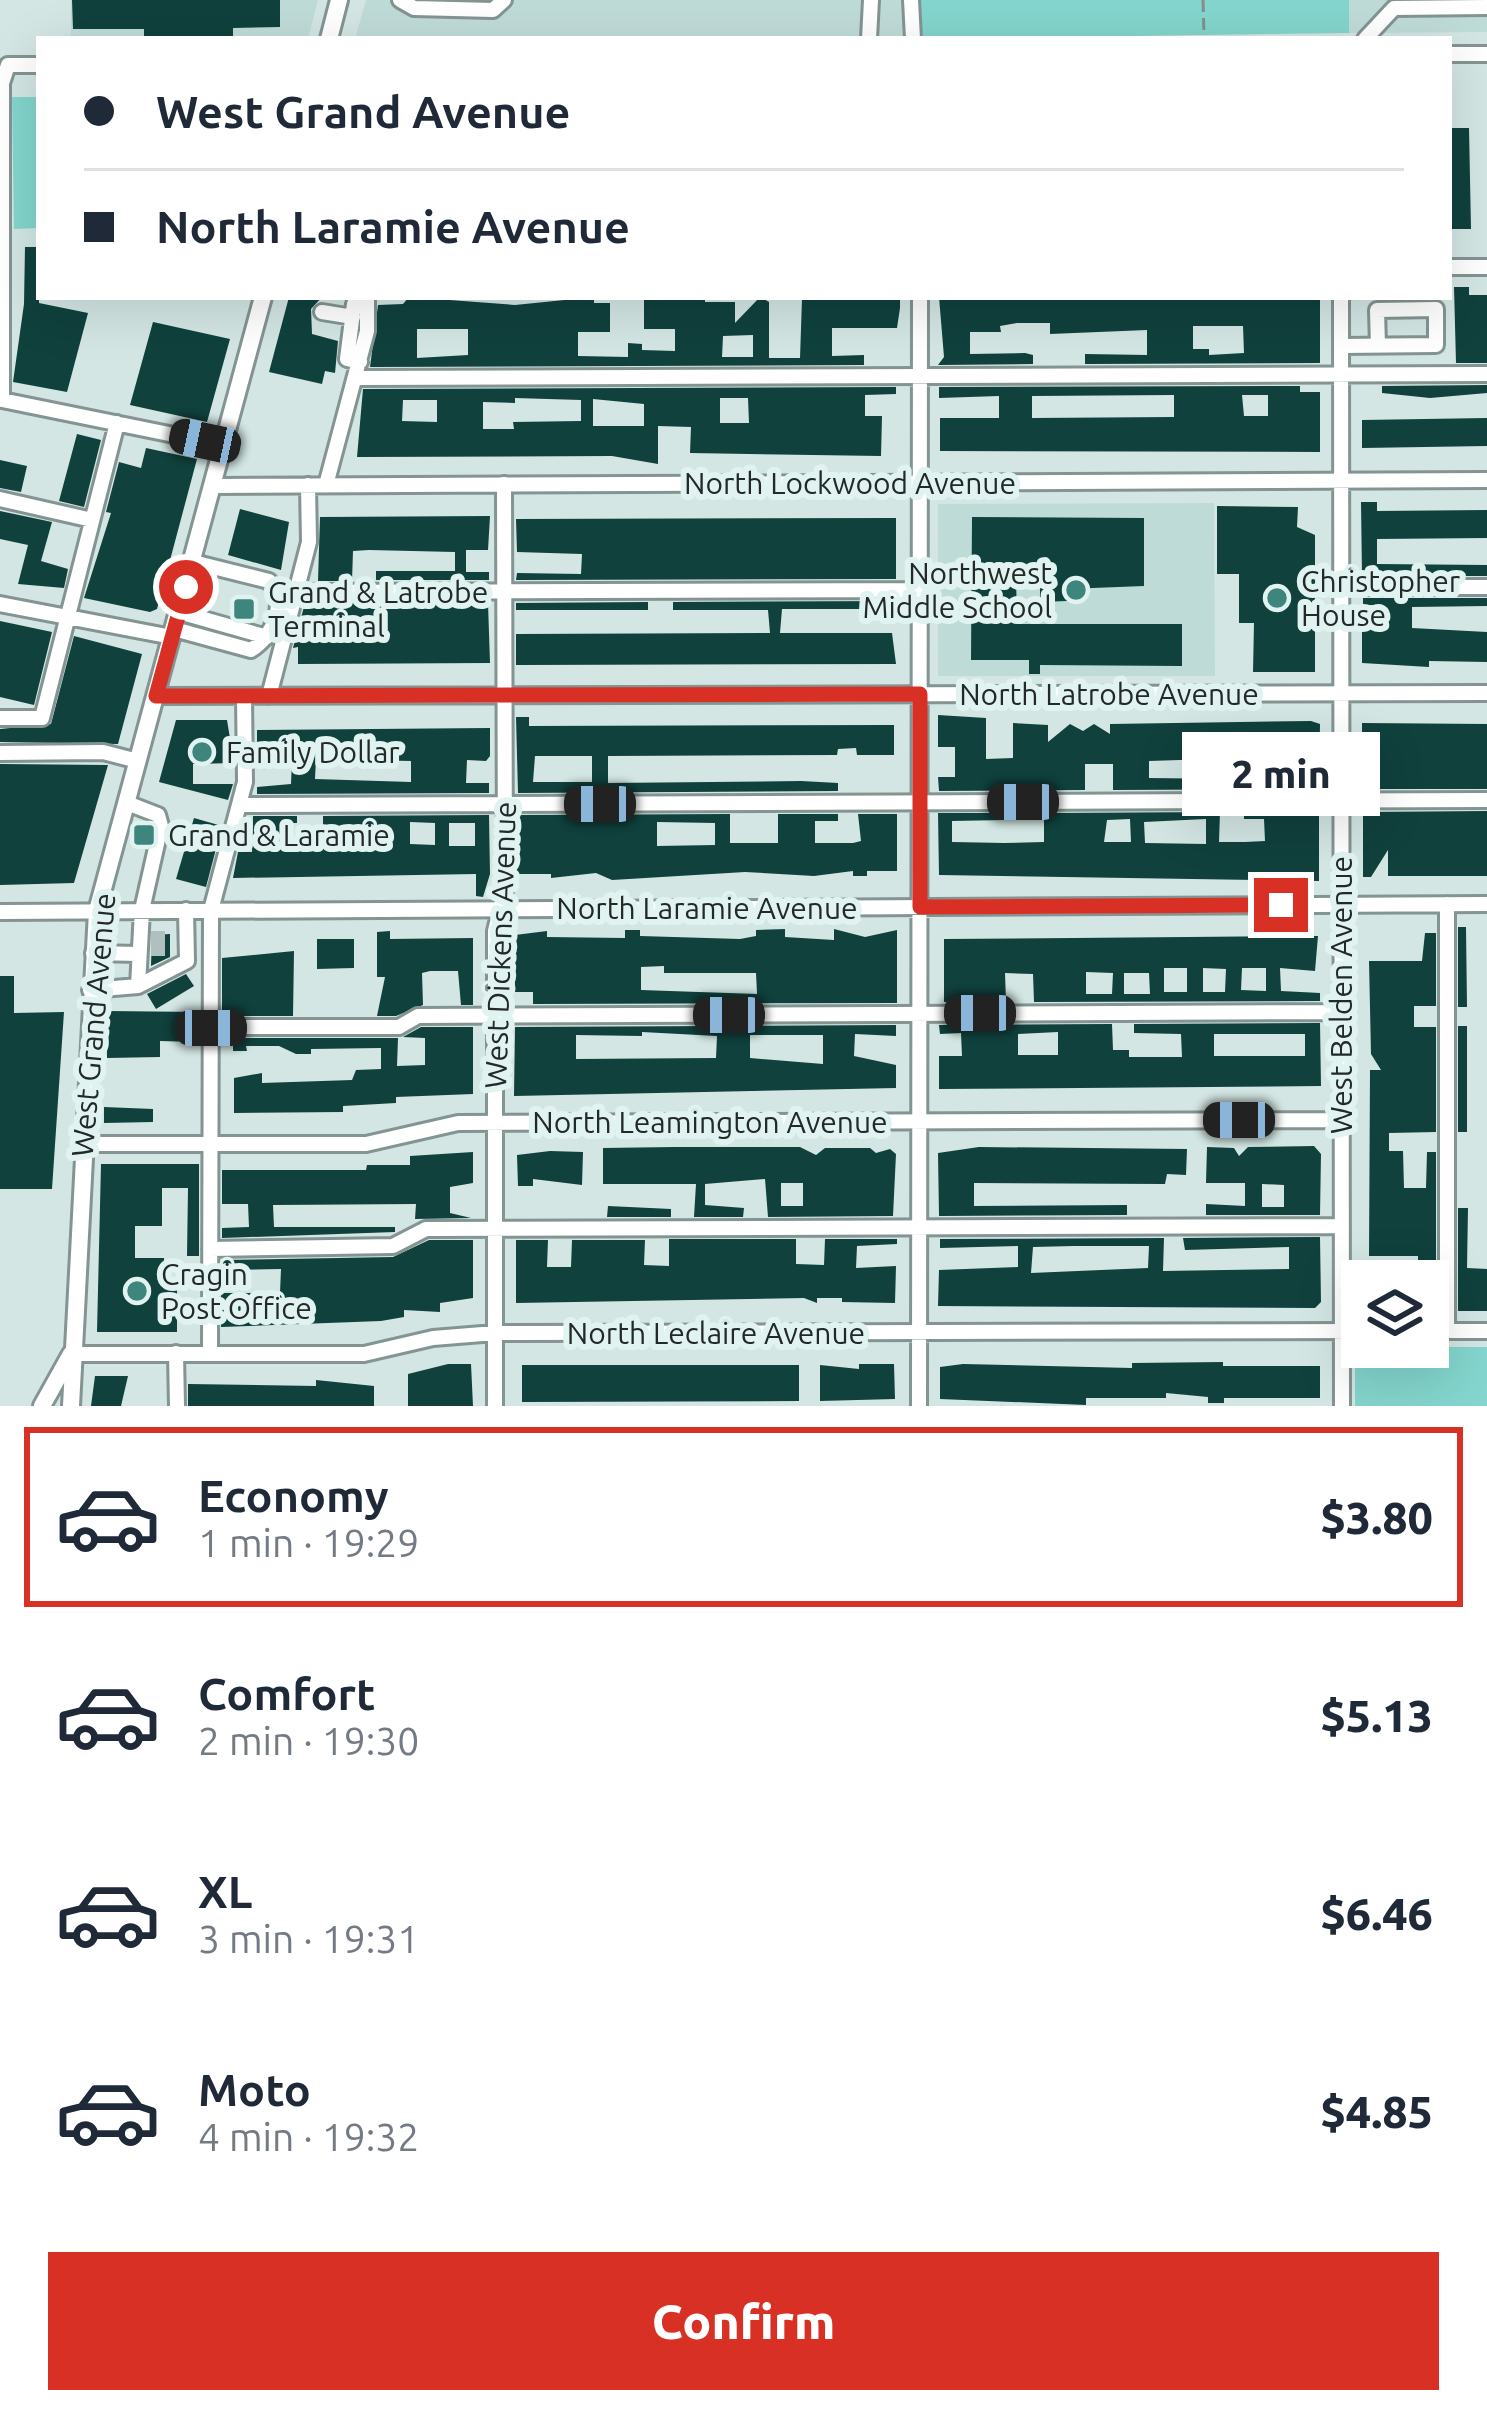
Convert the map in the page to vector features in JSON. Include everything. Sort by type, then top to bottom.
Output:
[{"type":"main road","points":[[330,36],[339,0]]},
{"type":"main road","name":"West Grand Avenue","points":[[42,1406],[71,1354],[97,911],[262,300]]},
{"type":"main road","points":[[71,1354],[71,1406]]},
{"type":"street","points":[[400,0],[414,8],[494,10],[504,0]]},
{"type":"street","points":[[869,36],[871,0]]},
{"type":"street","points":[[910,0],[913,36]]},
{"type":"street","points":[[1368,36],[1394,8],[1487,7]]},
{"type":"street","points":[[1452,54],[1487,54]]},
{"type":"street","points":[[36,65],[8,65],[2,83],[2,400],[223,445]]},
{"type":"street","points":[[1452,267],[1487,267]]},
{"type":"street","points":[[919,1406],[920,300]]},
{"type":"street","name":"West Belden Avenue","points":[[1341,300],[1341,1260]]},
{"type":"street","points":[[326,485],[356,378],[359,362],[367,301],[354,304],[352,317],[347,358],[359,362]]},
{"type":"street","points":[[1341,346],[1378,346],[1436,345],[1436,309],[1377,310],[1378,346]]},
{"type":"street","points":[[322,312],[352,317]]},
{"type":"street","points":[[356,378],[1487,374]]},
{"type":"street","points":[[0,718],[42,718],[117,423]]},
{"type":"street","name":"North Lockwood Avenue","points":[[213,485],[1487,480]]},
{"type":"street","name":"West Dickens Avenue","points":[[495,1406],[495,1016],[499,909],[505,890],[504,484]]},
{"type":"street","points":[[269,696],[309,542],[308,485]]},
{"type":"street","points":[[0,499],[92,520]]},
{"type":"street","points":[[0,604],[175,626],[250,650],[267,637],[277,612],[275,588],[260,578],[193,562]]},
{"type":"street","points":[[1341,587],[1487,587]]},
{"type":"street","points":[[297,592],[920,590]]},
{"type":"street","name":"North Latrobe Avenue","points":[[156,696],[1487,693]]},
{"type":"street","points":[[210,1352],[211,910],[245,782],[244,696]]},
{"type":"street","points":[[0,753],[103,752],[138,760]]},
{"type":"street","points":[[239,805],[1487,800]]},
{"type":"street","points":[[127,803],[161,819],[142,910],[144,946],[137,986]]},
{"type":"street","points":[[1447,904],[1447,1260]]},
{"type":"street","name":"North Laramie Avenue","points":[[0,912],[1487,904]]},
{"type":"street","points":[[90,990],[137,986],[187,961],[178,944],[186,910]]},
{"type":"street","points":[[93,953],[144,946]]},
{"type":"street","points":[[211,1028],[399,1027],[418,1016],[1340,1012]]},
{"type":"street","name":"North Leamington Avenue","points":[[82,1144],[366,1144],[432,1126],[495,1123],[1341,1120]]},
{"type":"street","points":[[210,1249],[382,1247],[426,1229],[1341,1226]]},
{"type":"street","points":[[1449,1331],[1487,1330]]},
{"type":"street","name":"North Leclaire Avenue","points":[[71,1354],[364,1354],[434,1338],[495,1334],[1341,1331]]},
{"type":"street","points":[[176,1353],[177,1406]]},
{"type":"street","name":"West Belden Avenue","points":[[1342,1368],[1342,1406]]},
{"type":"path","points":[[1203,0],[1204,36]]},
{"type":"shaded area","points":[[71,0],[318,0],[309,36],[71,36]]},
{"type":"shaded area","points":[[366,0],[920,0],[920,36],[356,36]]},
{"type":"shaded area","points":[[920,0],[1349,0],[1349,33],[920,36]]},
{"type":"shaded area","points":[[1349,0],[1487,0],[1487,32],[1349,33]]},
{"type":"shaded area","points":[[12,97],[36,97],[36,228],[14,229]]},
{"type":"shaded area","name":"Northwest Middle School","points":[[1214,503],[1215,676],[938,676],[938,504]]},
{"type":"shaded area","points":[[1449,1347],[1487,1347],[1487,1406],[1355,1406],[1355,1368],[1449,1368]]},
{"type":"building","points":[[72,0],[280,0],[280,27],[233,28],[233,36],[144,36],[144,29],[73,29]]},
{"type":"building","points":[[1452,128],[1469,128],[1471,229],[1452,229]]},
{"type":"building","points":[[25,247],[36,247],[36,300],[88,313],[67,392],[13,382],[24,304]]},
{"type":"building","points":[[1454,287],[1469,287],[1469,295],[1487,295],[1487,363],[1456,363]]},
{"type":"building","points":[[288,300],[319,300],[311,309],[312,334],[338,341],[335,373],[325,371],[322,384],[269,372]]},
{"type":"building","points":[[406,300],[610,303],[610,332],[578,332],[578,356],[628,357],[628,343],[642,344],[642,350],[675,351],[675,329],[644,329],[644,300],[735,302],[735,323],[757,300],[765,300],[769,358],[800,358],[802,300],[900,300],[897,328],[832,328],[832,356],[864,355],[864,365],[370,367],[378,305]],"holes":[[[417,329],[468,329],[468,355],[417,358]],[[753,335],[753,357],[722,357],[723,336]]]},
{"type":"building","points":[[939,300],[1320,300],[1320,363],[1085,364],[1085,354],[1147,355],[1147,330],[1050,334],[1050,323],[1017,323],[1000,326],[1001,332],[970,332],[970,354],[1025,353],[1033,355],[1033,364],[938,365],[944,357]],"holes":[[[1193,326],[1243,326],[1244,353],[1209,355],[1209,349],[1193,349]]]},
{"type":"building","points":[[153,322],[230,339],[207,422],[130,405]]},
{"type":"building","points":[[1487,385],[1487,393],[1430,398],[1382,393],[1382,386]]},
{"type":"building","points":[[1300,386],[1300,392],[1320,392],[1320,452],[940,451],[940,418],[999,418],[999,396],[939,398],[939,387]],"holes":[[[1174,395],[1174,417],[1032,418],[1032,396]],[[1242,395],[1268,395],[1268,416],[1244,416]]]},
{"type":"building","points":[[896,387],[896,394],[865,395],[865,416],[882,416],[881,456],[690,453],[691,427],[658,426],[658,464],[612,456],[357,457],[363,389]],"holes":[[[515,398],[581,400],[581,421],[513,422],[514,429],[483,429],[483,402],[515,403]],[[720,398],[748,398],[749,423],[720,423]],[[593,399],[644,404],[644,426],[593,426]],[[403,400],[437,400],[437,422],[402,421]]]},
{"type":"building","points":[[1487,418],[1487,446],[1362,448],[1362,420]]},
{"type":"building","points":[[77,434],[101,440],[84,507],[59,501]]},
{"type":"building","points":[[146,448],[197,459],[157,609],[150,612],[84,598],[111,513],[106,512],[119,462],[141,468]]},
{"type":"building","points":[[0,460],[27,466],[21,492],[0,488]]},
{"type":"building","points":[[1361,502],[1377,502],[1377,511],[1487,510],[1487,538],[1377,539],[1377,564],[1487,565],[1487,576],[1362,576]]},
{"type":"building","name":"Christopher House","points":[[1217,506],[1298,507],[1297,527],[1315,535],[1315,672],[1253,672],[1254,623],[1239,623],[1239,574],[1217,574]]},
{"type":"building","points":[[240,509],[289,522],[281,570],[228,555]]},
{"type":"building","points":[[0,511],[52,522],[41,561],[68,569],[64,588],[18,584],[28,545],[0,539]]},
{"type":"building","points":[[490,516],[488,550],[466,550],[466,572],[489,572],[489,580],[376,580],[376,571],[455,571],[455,552],[369,550],[353,551],[352,581],[318,581],[320,517]]},
{"type":"building","points":[[972,517],[1144,518],[1144,586],[1067,589],[1067,601],[1040,602],[1040,576],[1016,576],[1017,624],[1182,624],[1182,666],[1040,665],[1040,674],[1029,674],[1029,660],[971,660]]},
{"type":"building","points":[[896,518],[896,579],[516,580],[517,573],[581,574],[582,554],[517,552],[516,519]]},
{"type":"building","points":[[1363,598],[1487,598],[1487,606],[1412,607],[1412,628],[1487,632],[1487,662],[1429,661],[1429,667],[1362,663],[1362,626],[1381,627],[1381,605],[1363,605]]},
{"type":"building","points":[[896,601],[896,607],[877,609],[782,609],[780,633],[892,633],[896,664],[516,665],[516,634],[770,633],[768,610],[673,610],[673,602]]},
{"type":"building","points":[[648,602],[648,610],[516,610],[516,603]]},
{"type":"building","points":[[305,603],[488,603],[490,663],[298,664],[298,647],[293,648]]},
{"type":"building","points":[[0,621],[52,632],[34,705],[0,697]]},
{"type":"building","points":[[74,636],[142,654],[118,744],[0,742],[0,729],[51,724]]},
{"type":"building","points":[[938,715],[986,718],[986,759],[1013,758],[1013,723],[1048,725],[1048,742],[1070,724],[1083,731],[1094,724],[1110,734],[1110,724],[1311,721],[1320,724],[1319,789],[1113,790],[1113,764],[1085,764],[1085,790],[939,791],[938,777],[955,777],[955,747],[938,747]],"holes":[[[1302,756],[1302,780],[1149,778],[1149,761]]]},
{"type":"building","points":[[516,717],[529,717],[529,726],[894,725],[894,755],[857,755],[856,748],[838,749],[837,755],[608,756],[608,783],[801,781],[838,783],[838,791],[518,793]],"holes":[[[535,756],[592,756],[592,782],[533,782]]]},
{"type":"building","points":[[176,720],[227,720],[234,763],[193,764],[193,784],[233,784],[228,800],[159,782]]},
{"type":"building","points":[[1362,723],[1487,724],[1487,789],[1362,789]]},
{"type":"building","points":[[490,728],[490,756],[486,761],[467,760],[466,783],[489,783],[489,793],[257,794],[257,787],[291,784],[292,760],[257,763],[257,730]],"holes":[[[316,759],[411,761],[411,782],[315,779]]]},
{"type":"building","points":[[0,764],[108,765],[74,883],[0,885]]},
{"type":"building","points":[[1487,811],[1487,876],[1388,876],[1388,850],[1371,877],[1363,877],[1363,812]]},
{"type":"building","points":[[1220,812],[1219,842],[1245,842],[1265,841],[1264,819],[1244,819],[1244,812],[1319,812],[1319,881],[939,875],[938,813],[1004,813],[1004,820],[952,821],[952,842],[1004,843],[1044,842],[1044,813]],"holes":[[[1130,819],[1131,842],[1104,842],[1107,820]],[[1206,819],[1206,844],[1145,843],[1144,822]]]},
{"type":"building","points":[[730,814],[730,843],[778,843],[778,814],[838,814],[838,821],[815,821],[815,843],[853,843],[861,841],[858,814],[897,814],[897,871],[867,871],[867,876],[853,876],[853,871],[814,876],[745,872],[612,880],[596,873],[551,878],[551,874],[517,874],[516,815]],"holes":[[[657,822],[715,823],[715,845],[657,846]]]},
{"type":"building","points":[[489,815],[490,874],[483,897],[476,896],[476,874],[233,878],[238,852],[252,852],[253,816],[297,816],[297,823],[281,823],[282,846],[323,846],[323,816]],"holes":[[[410,822],[435,823],[435,845],[410,844]],[[449,823],[475,823],[475,846],[449,846]]]},
{"type":"building","points":[[194,818],[222,826],[206,887],[176,879]]},
{"type":"building","points":[[1458,927],[1466,927],[1467,1007],[1458,1007]]},
{"type":"building","points":[[785,929],[785,937],[834,940],[834,929],[865,937],[897,930],[897,1003],[533,1004],[533,992],[515,992],[515,935],[547,931],[547,937],[625,938],[625,930],[640,930],[640,936],[740,939],[756,936],[756,930]],"holes":[[[664,966],[664,973],[756,973],[757,994],[641,990],[641,967]]]},
{"type":"building","points":[[390,931],[390,939],[473,938],[473,1005],[461,1005],[458,971],[430,971],[422,973],[423,1005],[396,1016],[377,1016],[385,977],[377,977],[377,932]]},
{"type":"building","points":[[1425,933],[1436,933],[1436,1006],[1414,1006],[1414,1027],[1436,1027],[1436,1132],[1389,1133],[1389,1151],[1403,1151],[1404,1188],[1426,1188],[1427,1152],[1436,1152],[1436,1260],[1369,1256],[1370,1070],[1381,1070],[1371,1054],[1369,961],[1422,961]]},
{"type":"building","points":[[170,934],[170,957],[151,966],[152,935]]},
{"type":"building","points":[[1318,936],[1315,971],[1280,968],[1281,991],[1320,993],[1320,1001],[1034,1002],[1033,974],[1005,973],[1006,1002],[944,1002],[944,939]],"holes":[[[1164,968],[1187,968],[1187,992],[1164,992]],[[1203,968],[1226,969],[1225,992],[1203,992]],[[1242,968],[1266,968],[1266,991],[1241,990]],[[1086,972],[1113,973],[1112,994],[1086,994]],[[1124,973],[1149,973],[1150,994],[1124,994]]]},
{"type":"building","points":[[317,939],[354,939],[354,968],[317,969]]},
{"type":"building","points":[[294,951],[293,1016],[222,1016],[222,958]]},
{"type":"building","points":[[186,974],[194,986],[156,1009],[147,994]]},
{"type":"building","points":[[0,976],[14,976],[14,1013],[64,1012],[52,1189],[0,1189]]},
{"type":"building","points":[[107,1011],[200,1012],[197,1042],[160,1041],[160,1057],[107,1058]]},
{"type":"building","points":[[1320,1023],[1321,1086],[939,1089],[939,1056],[962,1056],[961,1033],[940,1034],[939,1025],[1112,1024],[1113,1050],[1129,1050],[1129,1057],[1182,1057],[1181,1034],[1134,1033],[1134,1024]],"holes":[[[1058,1032],[1058,1055],[1018,1055],[1018,1034]],[[1214,1034],[1305,1034],[1305,1056],[1214,1056]]]},
{"type":"building","points":[[896,1025],[896,1036],[855,1034],[854,1056],[896,1065],[896,1088],[514,1096],[515,1027]],"holes":[[[642,1032],[717,1036],[716,1058],[576,1059],[576,1035],[642,1036]],[[750,1035],[823,1035],[823,1064],[750,1058]]]},
{"type":"building","points":[[1458,1026],[1467,1026],[1467,1132],[1458,1132]]},
{"type":"building","points":[[421,1027],[473,1027],[473,1094],[396,1097],[396,1103],[343,1106],[343,1112],[234,1113],[234,1078],[262,1073],[262,1083],[352,1080],[356,1070],[381,1069],[381,1048],[311,1049],[311,1054],[296,1054],[279,1046],[246,1046],[247,1051],[233,1051],[233,1038],[398,1038],[397,1066],[425,1065],[425,1038],[403,1037]]},
{"type":"building","points":[[104,1107],[153,1109],[153,1122],[104,1123]]},
{"type":"building","points":[[1314,1146],[1321,1154],[1320,1215],[1206,1215],[1206,1204],[1245,1206],[1245,1183],[1206,1183],[1207,1147],[1234,1148],[1239,1156],[1248,1147]],"holes":[[[1262,1184],[1284,1185],[1284,1207],[1262,1207]]]},
{"type":"building","points":[[800,1147],[816,1155],[825,1148],[870,1148],[876,1153],[890,1149],[896,1154],[893,1216],[768,1217],[765,1179],[705,1184],[705,1205],[744,1208],[743,1217],[694,1217],[696,1184],[603,1184],[603,1148]],"holes":[[[781,1183],[803,1183],[803,1206],[781,1206]]]},
{"type":"building","points":[[979,1147],[1187,1149],[1186,1175],[1167,1174],[1165,1184],[974,1183],[974,1206],[1127,1205],[1127,1215],[939,1216],[938,1153]]},
{"type":"building","points":[[473,1152],[473,1183],[450,1187],[450,1213],[471,1218],[415,1219],[416,1204],[273,1205],[274,1227],[395,1227],[395,1232],[222,1238],[222,1228],[249,1227],[248,1204],[222,1204],[222,1170],[366,1170],[367,1165],[410,1165],[410,1156]]},
{"type":"building","points":[[583,1152],[582,1185],[533,1179],[533,1186],[518,1186],[517,1155]]},
{"type":"building","points":[[101,1164],[199,1164],[199,1256],[187,1256],[188,1188],[162,1188],[162,1226],[135,1226],[135,1258],[164,1258],[164,1279],[177,1279],[177,1332],[97,1332]]},
{"type":"building","points":[[608,1206],[671,1209],[671,1217],[607,1217]]},
{"type":"building","points":[[1458,1208],[1468,1208],[1467,1268],[1487,1269],[1487,1311],[1458,1311]]},
{"type":"building","points":[[1320,1237],[1321,1302],[1315,1308],[938,1306],[939,1270],[1018,1267],[1018,1246],[940,1248],[940,1239],[1164,1238],[1163,1271],[1289,1269],[1289,1247],[1185,1250],[1183,1238]],"holes":[[[1149,1246],[1148,1268],[1031,1273],[1033,1247]]]},
{"type":"building","points":[[669,1239],[796,1239],[796,1264],[824,1265],[825,1239],[897,1239],[897,1244],[857,1246],[856,1268],[896,1266],[895,1303],[817,1298],[817,1303],[804,1298],[516,1303],[516,1240],[548,1240],[547,1267],[571,1267],[572,1240],[645,1240],[644,1265],[669,1266]]},
{"type":"building","points":[[429,1240],[473,1240],[473,1298],[440,1303],[440,1312],[404,1310],[404,1317],[381,1321],[221,1327],[221,1293],[280,1293],[281,1269],[221,1270],[221,1260],[393,1257]]},
{"type":"building","points":[[1223,1362],[1223,1366],[1320,1366],[1320,1398],[1224,1398],[1224,1403],[1208,1403],[1208,1397],[1166,1393],[1166,1398],[1086,1398],[1086,1405],[940,1399],[940,1367],[1132,1368],[1132,1363]]},
{"type":"building","points":[[448,1364],[471,1364],[473,1406],[408,1406],[408,1374]]},
{"type":"building","points":[[859,1364],[894,1364],[895,1399],[820,1401],[820,1365],[859,1369]]},
{"type":"building","points":[[522,1365],[799,1365],[799,1401],[522,1402]]},
{"type":"building","points":[[95,1376],[128,1376],[121,1406],[91,1406]]},
{"type":"building","points":[[316,1380],[374,1386],[374,1406],[188,1406],[188,1384],[316,1386]]},
{"type":"tunnel","points":[[151,938],[170,938]]},
{"type":"tunnel","points":[[151,949],[170,949]]},
{"type":"place","name":"Northwest Middle School","points":[[1076,590]]},
{"type":"place","name":"Christopher House","points":[[1277,598]]},
{"type":"place","name":"Grand & Latrobe Terminal","points":[[244,609]]},
{"type":"place","name":"Family Dollar","points":[[202,752]]},
{"type":"place","name":"Grand & Laramie","points":[[144,835]]},
{"type":"place","name":"Cragin Post Office","points":[[137,1291]]},
{"type":"route","points":[[186,587],[156,696],[920,694],[920,907],[1281,905]]}]
